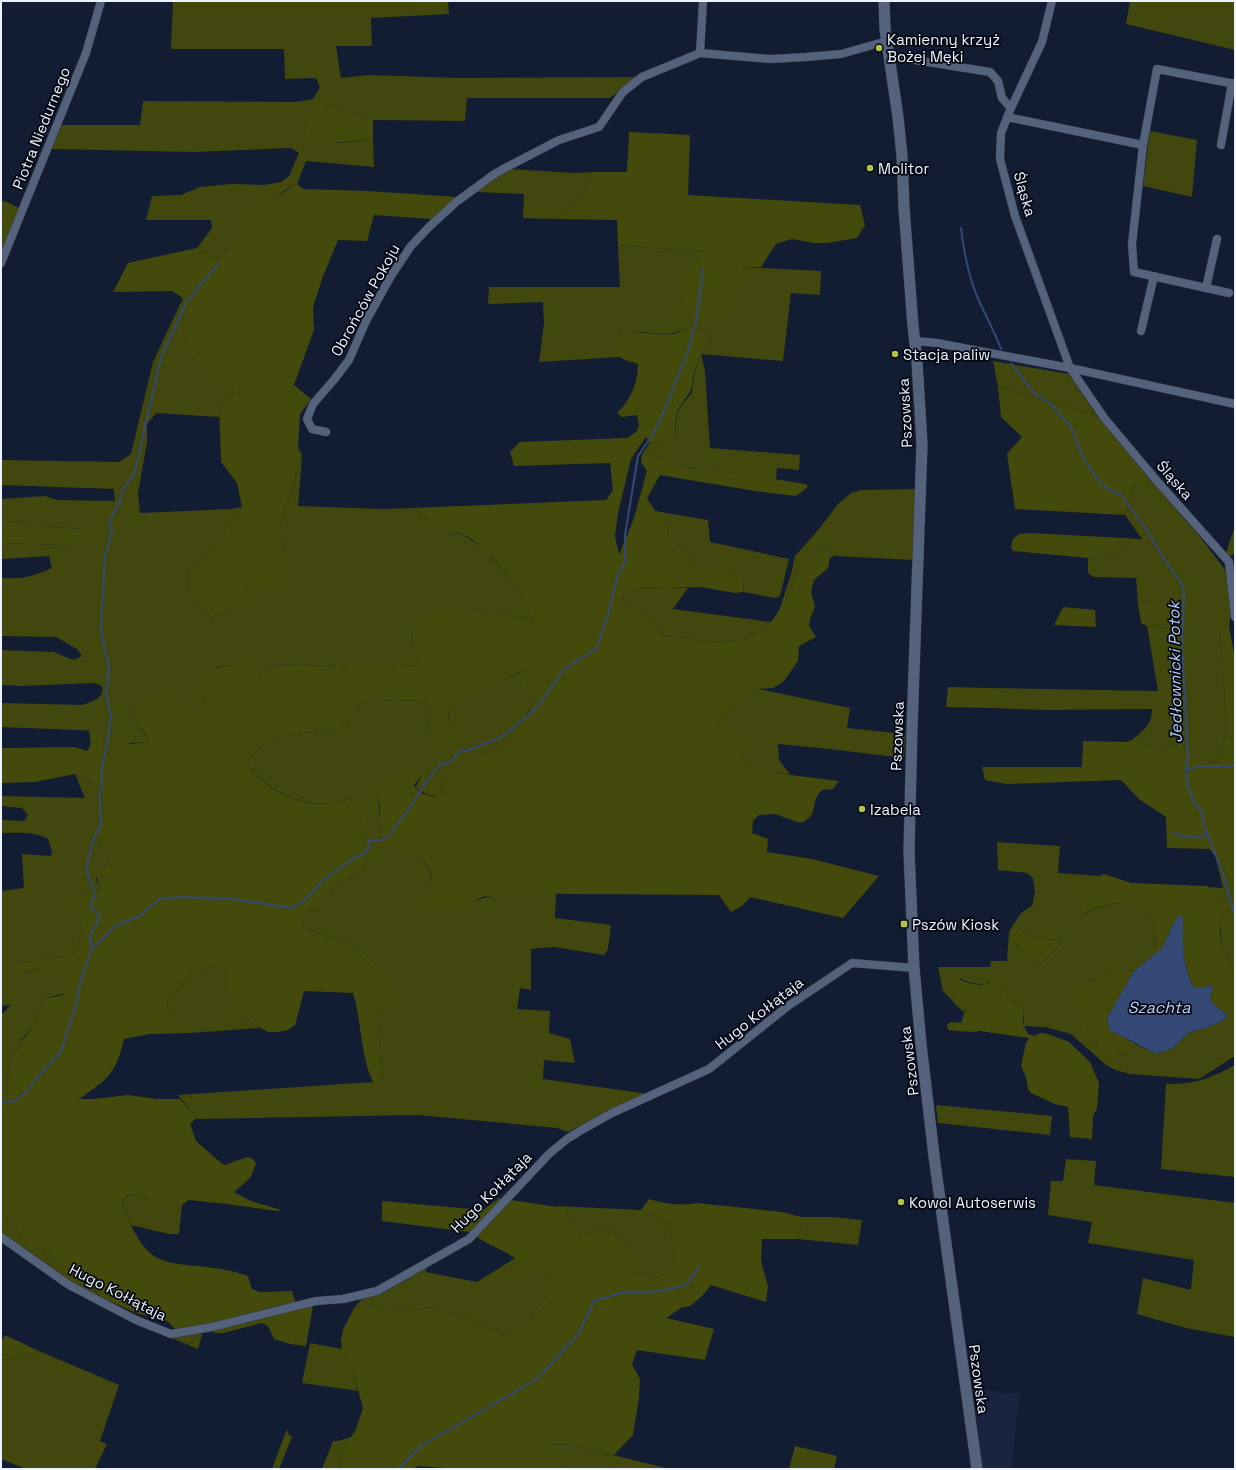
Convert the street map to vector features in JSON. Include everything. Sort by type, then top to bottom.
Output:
[{"type":"main road","name":"Pszowska","points":[[884,1],[885,29],[890,56],[902,156],[904,208],[922,444],[909,852],[914,968],[934,1156],[977,1469]]},
{"type":"street","name":"Piotra Niedurnego","points":[[1,263],[86,54],[101,1]]},
{"type":"street","points":[[700,53],[703,1]]},
{"type":"street","name":"Śląska","points":[[1052,1],[1042,42],[1001,133],[1000,159],[1015,216],[1070,368],[1105,419],[1157,481],[1229,562],[1235,617]]},
{"type":"street","name":"Obrońców Pokoju","points":[[326,432],[312,429],[307,419],[313,404],[349,360],[366,321],[411,246],[455,203],[505,168],[559,140],[599,127],[623,92],[642,77],[700,53],[771,58],[806,57],[841,54],[887,41]]},
{"type":"street","points":[[890,56],[990,72],[998,81],[1002,98],[1011,108]]},
{"type":"street","points":[[1221,145],[1233,84],[1157,69],[1143,145],[1132,244],[1134,272],[1229,293]]},
{"type":"street","points":[[1007,117],[1143,145]]},
{"type":"street","points":[[1206,288],[1217,239]]},
{"type":"street","points":[[1141,332],[1154,276]]},
{"type":"street","points":[[915,341],[937,343],[1070,368],[1235,404]]},
{"type":"street","name":"Hugo Kołłątaja","points":[[1,1237],[68,1285],[136,1320],[171,1334],[212,1328],[316,1301],[343,1300],[376,1291],[469,1239],[549,1154],[567,1139],[612,1113],[709,1070],[788,1006],[852,963],[914,968]]},
{"type":"shaded area","points":[[973,1389],[1020,1394],[1011,1469],[983,1469]]},
{"type":"green space","points":[[173,1],[448,1],[449,14],[371,18],[372,46],[336,46],[341,78],[369,75],[457,78],[637,77],[610,98],[467,98],[465,121],[373,120],[320,103],[338,143],[373,139],[374,167],[306,161],[297,184],[285,190],[218,259],[197,248],[212,228],[211,220],[146,220],[152,196],[181,195],[200,187],[231,184],[264,185],[281,182],[289,176],[299,153],[291,148],[192,152],[52,149],[60,125],[140,125],[143,101],[294,102],[313,99],[320,87],[316,78],[285,79],[284,49],[171,49]]},
{"type":"green space","points":[[1130,1],[1235,1],[1235,50],[1126,24]]},
{"type":"green space","points":[[320,103],[373,120],[373,139],[311,145],[306,132],[306,116]]},
{"type":"green space","points":[[1150,131],[1197,140],[1192,197],[1143,186]]},
{"type":"green space","points":[[629,132],[690,135],[688,195],[860,205],[865,225],[857,238],[827,243],[815,243],[792,239],[776,244],[761,267],[744,267],[729,314],[707,323],[689,319],[678,292],[684,273],[706,250],[689,251],[618,245],[617,220],[557,219],[587,189],[592,172],[627,172]]},
{"type":"green space","points":[[509,169],[575,173],[592,172],[587,189],[557,219],[523,218],[524,194],[477,192],[492,179]]},
{"type":"green space","points":[[297,184],[304,189],[367,191],[458,197],[432,219],[374,215],[367,241],[338,240],[322,279],[313,307],[314,330],[294,385],[311,399],[300,414],[298,447],[302,455],[280,523],[285,556],[285,589],[249,585],[233,610],[211,617],[191,599],[188,573],[210,550],[242,507],[237,483],[221,462],[219,407],[233,394],[231,384],[190,355],[182,328],[183,298],[172,291],[113,292],[128,263],[197,248],[218,259],[265,208]]},
{"type":"green space","points":[[1,201],[7,202],[21,209],[1,256]]},
{"type":"green space","points":[[618,245],[689,251],[707,250],[684,273],[740,277],[744,267],[821,271],[820,295],[791,293],[783,361],[701,354],[713,336],[703,331],[686,328],[669,335],[641,332],[619,334],[616,355],[619,357],[539,362],[544,324],[543,302],[488,304],[489,287],[620,287]]},
{"type":"green space","points":[[183,298],[182,328],[190,355],[231,383],[233,394],[219,407],[219,417],[156,413],[147,424],[147,442],[138,493],[140,513],[232,509],[242,507],[210,550],[188,573],[191,599],[211,617],[233,610],[248,585],[285,556],[280,523],[302,455],[298,506],[384,509],[412,508],[443,529],[463,535],[485,549],[524,598],[535,622],[516,617],[470,610],[413,625],[412,650],[420,665],[389,668],[350,668],[299,664],[279,665],[269,668],[263,676],[230,665],[217,667],[201,691],[206,700],[200,709],[161,698],[134,709],[134,718],[148,739],[145,742],[131,743],[103,757],[101,731],[1,727],[1,703],[82,705],[97,699],[102,694],[102,686],[94,683],[21,686],[1,685],[1,650],[54,652],[73,660],[82,656],[77,649],[56,637],[1,636],[1,578],[27,577],[52,568],[49,556],[1,559],[1,543],[67,545],[81,543],[82,529],[40,526],[1,520],[1,499],[45,496],[57,500],[115,501],[114,489],[1,485],[1,460],[119,462],[131,454],[153,362]]},
{"type":"green space","points":[[686,328],[703,331],[713,336],[698,360],[690,392],[678,410],[674,438],[666,445],[650,442],[646,437],[631,459],[618,513],[615,536],[619,555],[634,518],[647,471],[641,462],[642,454],[667,457],[679,469],[703,468],[806,484],[808,487],[796,496],[761,492],[660,475],[647,498],[655,511],[666,513],[668,539],[689,555],[688,564],[708,567],[736,575],[742,581],[744,588],[743,592],[735,593],[700,587],[631,587],[625,592],[622,599],[633,608],[646,612],[653,619],[658,630],[665,636],[715,642],[741,640],[756,633],[771,622],[788,597],[799,568],[812,554],[823,547],[835,556],[830,558],[828,568],[814,580],[811,592],[815,607],[809,626],[816,637],[799,646],[798,661],[784,681],[773,688],[758,689],[741,700],[716,725],[732,732],[739,739],[744,760],[752,766],[775,772],[839,781],[833,789],[822,790],[818,795],[810,816],[800,823],[775,814],[759,815],[753,821],[752,833],[768,839],[767,852],[812,859],[879,876],[843,918],[750,897],[742,906],[731,912],[719,895],[522,893],[482,897],[471,903],[453,907],[433,908],[426,896],[432,877],[426,864],[421,859],[390,845],[383,837],[380,826],[379,788],[382,782],[391,775],[417,771],[421,776],[414,785],[417,790],[429,796],[442,794],[444,788],[443,781],[448,775],[469,759],[493,751],[505,744],[514,730],[525,719],[537,695],[531,695],[522,686],[524,670],[471,695],[453,707],[448,716],[454,734],[452,746],[442,750],[429,733],[431,705],[415,700],[379,700],[361,702],[346,725],[340,728],[288,736],[267,743],[258,749],[252,756],[248,766],[269,785],[294,799],[307,802],[321,804],[335,803],[349,799],[360,805],[367,813],[360,842],[367,861],[360,873],[336,887],[319,909],[309,910],[300,918],[303,927],[313,932],[338,940],[363,952],[384,974],[392,986],[395,1002],[375,1004],[382,1078],[373,1082],[369,1072],[363,1050],[353,993],[304,991],[295,1025],[288,1030],[268,1032],[241,1015],[233,1007],[225,986],[227,978],[226,969],[214,966],[188,976],[167,1002],[168,1008],[190,1027],[190,1033],[150,1034],[124,1039],[118,1060],[109,1075],[79,1099],[94,1099],[128,1095],[156,1099],[180,1099],[194,1114],[195,1119],[190,1124],[196,1141],[220,1162],[224,1165],[248,1157],[253,1159],[256,1164],[250,1178],[234,1192],[251,1201],[281,1210],[277,1211],[189,1200],[182,1205],[170,1207],[158,1204],[139,1194],[127,1195],[122,1202],[129,1222],[143,1246],[154,1256],[162,1260],[178,1264],[221,1269],[248,1276],[252,1289],[260,1292],[292,1291],[296,1304],[195,1328],[175,1329],[167,1321],[136,1313],[101,1297],[93,1288],[71,1270],[42,1249],[30,1250],[14,1224],[1,1214],[1,1096],[7,1092],[11,1059],[20,1043],[39,1018],[43,1000],[60,996],[65,993],[63,978],[57,969],[47,967],[21,973],[17,972],[14,968],[16,963],[71,957],[77,952],[82,933],[82,925],[78,908],[79,896],[94,893],[100,887],[94,870],[103,869],[109,859],[102,847],[101,837],[95,837],[103,809],[101,787],[75,774],[35,782],[1,783],[1,748],[75,747],[87,751],[91,744],[89,730],[102,731],[103,757],[125,745],[145,742],[148,738],[137,723],[134,715],[136,705],[152,698],[160,698],[176,701],[200,709],[206,700],[200,689],[201,681],[209,672],[221,667],[234,665],[239,666],[262,676],[269,668],[279,665],[299,664],[350,668],[389,668],[419,665],[412,650],[413,625],[419,615],[423,612],[470,610],[516,617],[534,622],[515,585],[485,550],[464,535],[443,529],[412,508],[606,500],[613,490],[610,463],[514,466],[510,452],[520,442],[627,438],[636,432],[639,426],[637,415],[622,417],[617,413],[626,403],[635,385],[638,364],[625,360],[616,355],[613,343],[615,338],[620,334],[628,333],[671,335]]},
{"type":"green space","points":[[701,354],[705,371],[710,448],[800,455],[799,470],[777,468],[776,480],[703,468],[679,469],[667,457],[642,454],[650,442],[666,445],[676,433],[678,411],[692,393],[695,370]]},
{"type":"green space","points":[[993,361],[1069,374],[1098,417],[998,387]]},
{"type":"green space","points":[[998,387],[1098,417],[1149,478],[1148,486],[1134,484],[1125,515],[1015,509],[1007,454],[1022,437],[1001,417]]},
{"type":"green space","points":[[1149,478],[1201,538],[1226,571],[1231,611],[1229,626],[1220,631],[1227,728],[1218,763],[1203,760],[1181,743],[1155,750],[1133,739],[1144,730],[1149,723],[1152,709],[1048,710],[991,708],[991,688],[1158,691],[1147,626],[1180,623],[1153,602],[1138,603],[1136,578],[1094,577],[1088,573],[1088,558],[1119,555],[1123,548],[1124,538],[1142,539],[1125,515],[1134,484],[1148,486]]},
{"type":"green space","points":[[918,489],[914,560],[835,556],[823,547],[812,554],[799,568],[788,597],[779,611],[795,556],[819,529],[838,504],[851,493],[861,490]]},
{"type":"green space","points":[[666,513],[708,520],[710,542],[789,559],[780,596],[776,598],[743,592],[744,584],[734,574],[688,564],[689,555],[668,539]]},
{"type":"green space","points":[[1,520],[40,526],[82,529],[82,543],[67,545],[1,543]]},
{"type":"green space","points":[[1235,526],[1235,552],[1231,556],[1226,555],[1226,553]]},
{"type":"green space","points":[[1029,533],[1124,538],[1123,548],[1119,555],[1088,558],[1013,551],[1011,547],[1013,539],[1019,534]]},
{"type":"green space","points":[[631,587],[688,588],[673,609],[771,622],[756,633],[741,640],[715,642],[665,636],[658,630],[653,619],[646,612],[633,608],[622,599],[625,592]]},
{"type":"green space","points":[[1153,602],[1177,605],[1180,623],[1147,626],[1141,623],[1138,603]]},
{"type":"green space","points":[[1063,607],[1095,610],[1096,627],[1054,625]]},
{"type":"green space","points":[[1229,626],[1235,659],[1235,886],[1210,849],[1167,848],[1166,817],[1139,799],[1121,780],[1007,784],[985,780],[982,767],[1082,767],[1083,741],[1127,742],[1133,739],[1155,750],[1181,743],[1203,760],[1218,763],[1227,728],[1220,630]]},
{"type":"green space","points":[[525,670],[537,695],[525,718],[514,730],[505,744],[493,751],[478,755],[448,775],[443,781],[444,788],[442,794],[425,794],[415,788],[421,777],[381,783],[378,795],[381,832],[394,846],[414,855],[427,865],[431,875],[430,887],[473,902],[482,898],[503,894],[556,893],[555,918],[611,925],[608,949],[604,955],[554,947],[531,949],[531,990],[520,988],[517,1009],[550,1011],[549,1033],[570,1039],[575,1063],[544,1060],[543,1079],[648,1094],[613,1109],[568,1132],[557,1128],[418,1115],[195,1119],[194,1114],[178,1095],[373,1082],[382,1078],[375,1004],[384,974],[363,952],[338,940],[313,932],[303,927],[300,918],[309,910],[319,909],[336,887],[360,873],[367,861],[359,846],[367,813],[349,799],[335,803],[321,804],[294,799],[281,793],[258,776],[248,766],[252,756],[258,749],[277,739],[340,728],[346,725],[361,702],[379,700],[415,700],[431,705],[429,733],[454,735],[449,720],[449,714],[453,708],[471,695]]},
{"type":"green space","points":[[948,687],[991,688],[991,708],[946,707]]},
{"type":"green space","points":[[758,689],[850,708],[847,728],[905,734],[904,758],[778,744],[779,760],[790,774],[756,768],[747,763],[743,758],[738,739],[716,725],[741,700]]},
{"type":"green space","points":[[75,774],[101,787],[103,809],[95,837],[101,837],[102,847],[109,859],[103,869],[97,869],[96,880],[100,887],[99,889],[94,893],[84,894],[80,913],[82,933],[77,952],[71,957],[16,963],[26,973],[44,967],[57,968],[63,976],[65,993],[43,1000],[39,1018],[22,1039],[11,1059],[7,1092],[1,1096],[1,1015],[11,1005],[1,1006],[1,891],[24,888],[22,854],[51,856],[52,852],[48,839],[43,836],[25,833],[1,833],[1,820],[24,821],[28,815],[22,808],[1,806],[1,796],[85,798]]},
{"type":"green space","points":[[997,842],[1060,846],[1058,873],[1100,876],[1088,881],[1083,894],[1083,915],[1105,905],[1121,903],[1129,904],[1144,911],[1150,916],[1154,924],[1155,954],[1134,971],[1118,966],[1095,979],[1081,982],[1089,1041],[1119,1056],[1137,1045],[1157,1054],[1173,1048],[1189,1032],[1203,1029],[1222,1021],[1228,1016],[1235,1015],[1235,1056],[1199,1079],[1130,1074],[1106,1065],[1071,1034],[1045,1027],[1024,1026],[1023,1007],[1006,994],[999,982],[979,984],[960,978],[961,1004],[966,1007],[964,1012],[957,1006],[943,991],[938,967],[990,967],[991,961],[1007,961],[1009,932],[1022,953],[1040,964],[1063,941],[1034,937],[1022,932],[1015,922],[1022,912],[1032,906],[1035,891],[1033,878],[1027,873],[998,870]]},
{"type":"green space","points":[[1216,858],[1235,886],[1235,977],[1222,946],[1220,907],[1217,895],[1207,887],[1223,888]]},
{"type":"green space","points":[[1104,874],[1131,883],[1207,886],[1217,894],[1220,907],[1220,935],[1222,946],[1235,977],[1235,1015],[1228,1016],[1212,1003],[1210,998],[1213,986],[1194,988],[1185,962],[1183,945],[1183,918],[1176,919],[1162,948],[1155,954],[1154,924],[1150,916],[1136,907],[1120,903],[1104,905],[1082,915],[1077,892],[1088,881]]},
{"type":"green space","points":[[1015,922],[1022,932],[1034,937],[1063,941],[1040,964],[1022,953],[1009,932]]},
{"type":"green space","points":[[214,966],[226,969],[227,978],[225,986],[241,1015],[260,1028],[190,1033],[190,1027],[168,1008],[167,1002],[188,976]]},
{"type":"green space","points":[[1118,966],[1134,971],[1107,1018],[1110,1031],[1137,1045],[1110,1060],[1098,1045],[1089,1041],[1083,1031],[1078,1008],[1077,992],[1081,982],[1095,979]]},
{"type":"green space","points":[[952,978],[976,985],[999,981],[1002,984],[1006,994],[1023,1007],[1023,1024],[1028,1034],[1034,1036],[1040,1033],[1048,1034],[1069,1042],[1090,1062],[1099,1083],[1097,1108],[1093,1116],[1092,1139],[1070,1137],[1068,1107],[1055,1104],[1031,1093],[1028,1089],[1026,1077],[1021,1066],[1026,1043],[1029,1038],[980,1031],[971,1032],[948,1030],[947,1025],[951,1022],[961,1023],[966,1008],[954,998],[947,982]]},
{"type":"green space","points":[[1235,1065],[1235,1177],[1161,1169],[1166,1084],[1186,1083],[1202,1080]]},
{"type":"green space","points":[[936,1105],[1052,1116],[1050,1135],[938,1123]]},
{"type":"green space","points":[[1066,1159],[1096,1161],[1094,1185],[1235,1203],[1235,1337],[1186,1328],[1137,1314],[1143,1278],[1191,1290],[1194,1260],[1088,1243],[1092,1222],[1048,1215],[1051,1181],[1063,1181]]},
{"type":"green space","points":[[139,1194],[159,1203],[182,1205],[179,1234],[169,1234],[131,1225],[122,1202],[128,1195]]},
{"type":"green space","points":[[499,1198],[563,1208],[579,1236],[611,1228],[616,1235],[632,1248],[637,1273],[658,1278],[675,1263],[670,1228],[657,1216],[641,1210],[649,1199],[673,1204],[697,1203],[782,1212],[801,1217],[801,1226],[798,1239],[762,1239],[761,1261],[768,1286],[766,1302],[711,1285],[702,1296],[690,1306],[681,1308],[666,1318],[714,1329],[705,1360],[637,1350],[632,1364],[640,1379],[639,1397],[633,1435],[614,1455],[572,1445],[552,1444],[561,1469],[459,1469],[418,1466],[413,1469],[340,1469],[342,1451],[356,1429],[363,1408],[353,1371],[342,1351],[341,1341],[343,1330],[354,1308],[374,1306],[382,1313],[432,1307],[508,1336],[529,1327],[533,1313],[550,1294],[556,1283],[547,1274],[521,1265],[515,1258],[469,1232],[382,1221],[382,1201],[483,1210]]},
{"type":"green space","points":[[555,1206],[641,1210],[657,1216],[670,1228],[675,1263],[659,1278],[636,1273],[632,1248],[616,1235],[611,1228],[579,1236],[566,1212]]},
{"type":"green space","points":[[1,1214],[14,1224],[30,1250],[41,1249],[80,1277],[101,1297],[71,1282],[1,1234]]},
{"type":"green space","points":[[801,1217],[832,1217],[862,1220],[858,1245],[798,1239],[801,1226]]},
{"type":"green space","points":[[515,1258],[522,1265],[547,1274],[557,1283],[550,1294],[533,1313],[529,1328],[508,1336],[432,1307],[382,1313],[374,1306],[354,1308],[361,1300],[382,1293],[428,1267],[425,1272],[477,1282]]},
{"type":"green space","points":[[313,1306],[306,1346],[290,1344],[274,1339],[268,1326],[262,1323],[223,1333],[214,1333],[215,1329]]},
{"type":"green space","points":[[200,1333],[202,1335],[198,1349],[167,1336]]},
{"type":"green space","points":[[5,1335],[39,1351],[1,1360],[1,1342]]},
{"type":"green space","points":[[310,1343],[342,1349],[353,1371],[358,1391],[302,1383]]},
{"type":"green space","points":[[39,1351],[119,1385],[100,1441],[107,1444],[95,1469],[26,1469],[1,1459],[1,1360]]},
{"type":"green space","points":[[287,1429],[288,1434],[292,1437],[279,1469],[272,1469]]},
{"type":"green space","points":[[351,1437],[342,1451],[340,1469],[322,1469],[333,1441]]},
{"type":"green space","points":[[551,1444],[572,1445],[670,1469],[561,1469]]},
{"type":"green space","points":[[795,1446],[837,1456],[834,1469],[789,1469]]},
{"type":"water","name":"Szachta","points":[[1180,915],[1183,918],[1185,962],[1194,988],[1213,986],[1210,998],[1212,1003],[1228,1016],[1222,1021],[1203,1029],[1189,1032],[1173,1048],[1157,1054],[1110,1031],[1107,1018],[1134,971],[1162,948],[1176,919]]},
{"type":"waterway","points":[[961,228],[965,257],[970,276],[980,303],[1001,349]]},
{"type":"waterway","points":[[92,949],[90,936],[97,923],[99,913],[90,907],[95,895],[86,869],[92,844],[101,823],[100,794],[102,785],[102,769],[111,715],[106,695],[109,669],[101,630],[105,557],[112,531],[109,521],[119,504],[124,487],[134,475],[161,358],[185,305],[218,264]]},
{"type":"waterway","points":[[1,1102],[14,1101],[26,1093],[37,1077],[61,1052],[76,1005],[81,980],[92,949],[115,926],[138,917],[159,899],[184,897],[233,899],[292,908],[305,900],[322,881],[352,859],[365,853],[369,847],[368,841],[379,841],[389,835],[410,808],[421,789],[440,764],[451,761],[455,758],[458,752],[468,750],[500,738],[536,709],[563,670],[597,648],[608,615],[618,574],[625,562],[625,535],[638,456],[653,434],[687,354],[697,317],[703,268]]},
{"type":"waterway","name":"Jedłownicki Potok","points":[[1011,363],[1034,393],[1052,405],[1071,427],[1083,457],[1100,483],[1121,495],[1145,527],[1163,557],[1180,581],[1184,593],[1182,647],[1188,755],[1186,771],[1188,787],[1195,804],[1202,812],[1203,822],[1235,913]]},
{"type":"waterway","points":[[1187,770],[1200,766],[1235,766]]},
{"type":"waterway","points":[[1174,833],[1190,837],[1199,837],[1207,834]]},
{"type":"waterway","points":[[398,1469],[421,1446],[537,1379],[579,1333],[594,1301],[620,1293],[661,1291],[686,1285],[699,1267]]},
{"type":"place","name":"Kamienny krzyż Bożej Męki","points":[[879,48]]},
{"type":"place","name":"Molitor","points":[[870,168]]},
{"type":"place","name":"Stacja paliw","points":[[895,354]]},
{"type":"place","name":"Izabela","points":[[862,809]]},
{"type":"place","name":"Pszów Kiosk","points":[[904,924]]},
{"type":"place","name":"Kowol Autoserwis","points":[[901,1202]]}]
